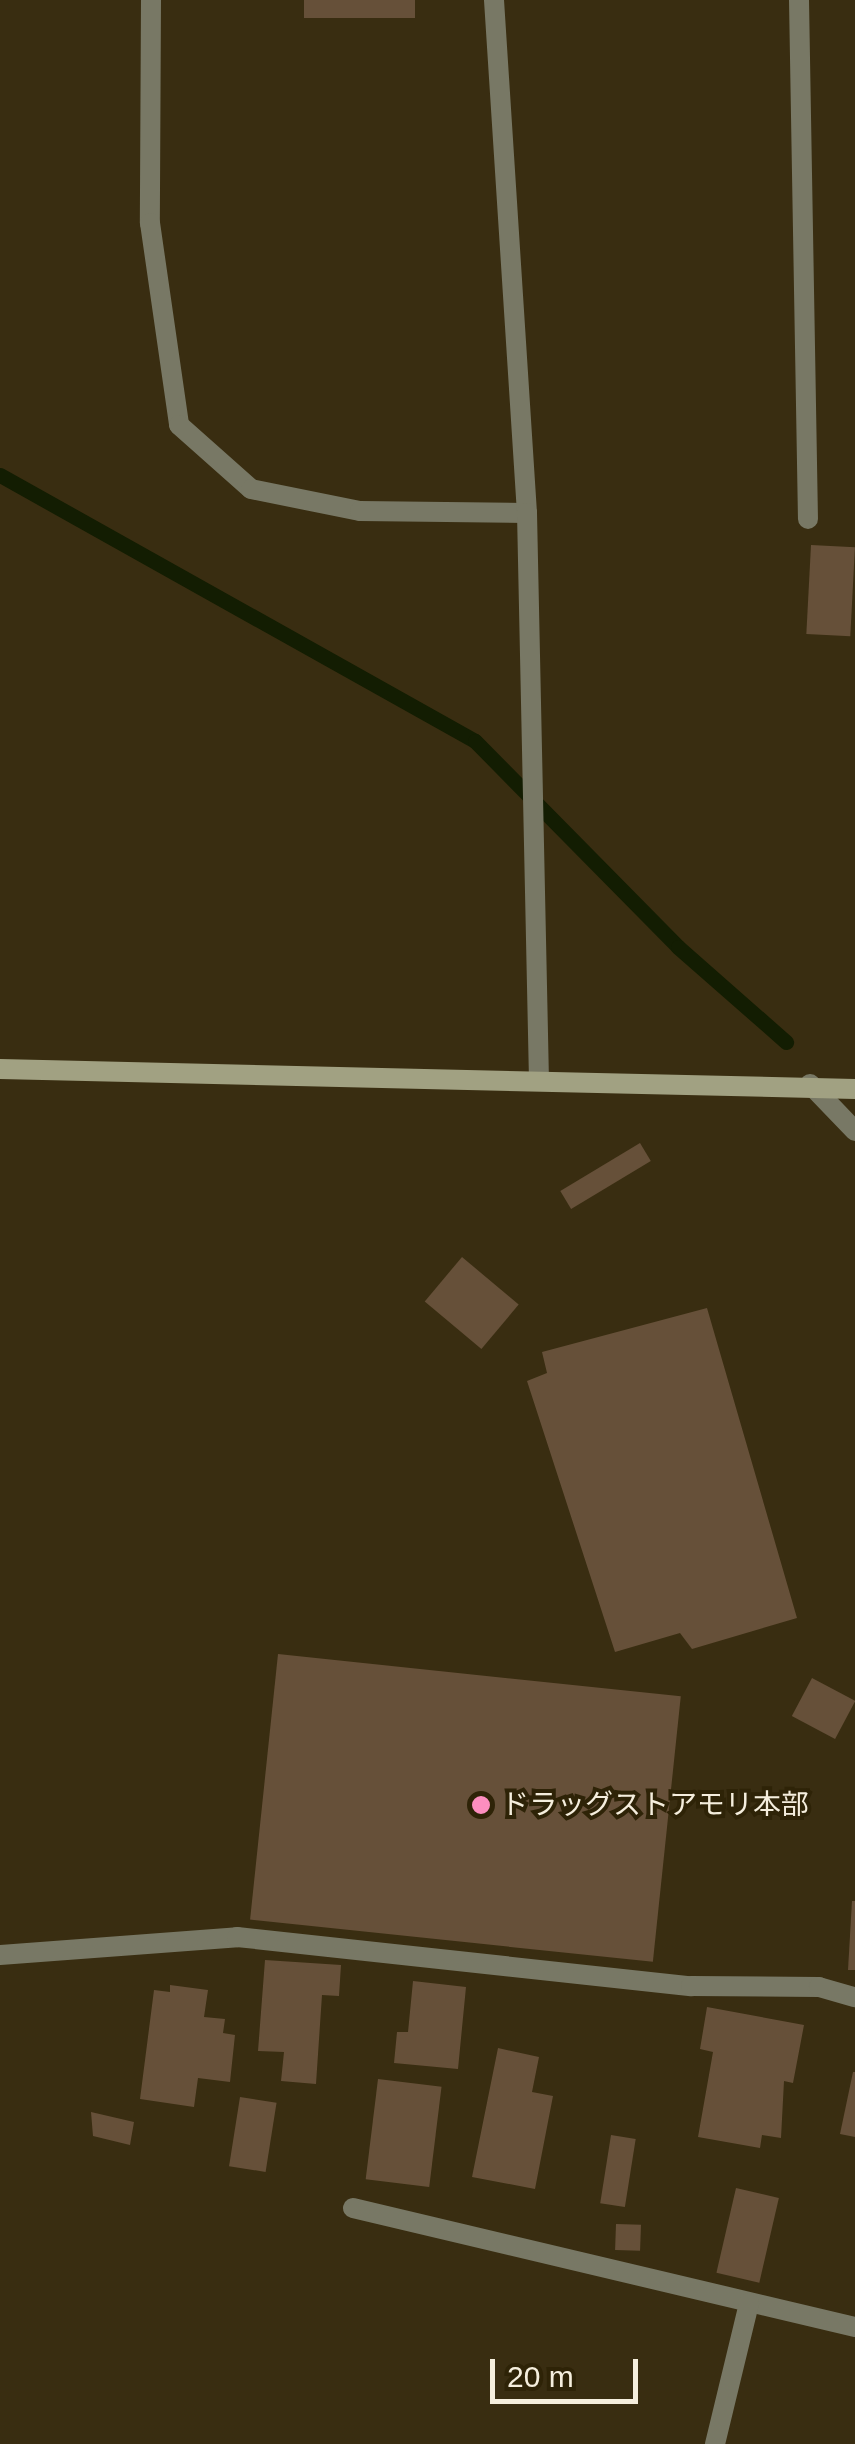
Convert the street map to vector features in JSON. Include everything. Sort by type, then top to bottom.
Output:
[{"type":"street","points":[[151,0],[150,223],[179,424],[251,488],[360,511],[528,513]]},
{"type":"street","points":[[494,0],[528,513],[540,1078]]},
{"type":"street","points":[[799,0],[808,518]]},
{"type":"street","points":[[0,1070],[540,1078],[810,1084],[855,1089]]},
{"type":"street","points":[[810,1084],[855,1131]]},
{"type":"street","points":[[0,1955],[238,1937],[691,1986],[819,1987],[855,1997]]},
{"type":"street","points":[[353,2208],[855,2327]]},
{"type":"street","points":[[716,2444],[749,2303]]},
{"type":"building","points":[[304,0],[415,0],[415,18],[304,18]]},
{"type":"building","points":[[811,545],[855,547],[850,636],[806,634]]},
{"type":"building","points":[[640,1143],[651,1161],[571,1209],[560,1191]]},
{"type":"building","points":[[462,1257],[519,1305],[481,1349],[425,1301]]},
{"type":"building","points":[[707,1308],[797,1618],[692,1649],[680,1633],[615,1652],[527,1381],[547,1373],[542,1352]]},
{"type":"building","points":[[278,1654],[681,1696],[653,1962],[250,1920]]},
{"type":"building","points":[[812,1678],[855,1701],[835,1739],[792,1716]]},
{"type":"building","points":[[852,1901],[855,1970],[848,1970]]},
{"type":"building","points":[[265,1960],[341,1965],[339,1996],[322,1995],[316,2084],[281,2081],[284,2052],[258,2051]]},
{"type":"building","points":[[413,1981],[466,1987],[458,2069],[394,2063],[397,2032],[408,2032]]},
{"type":"building","points":[[170,1985],[208,1990],[204,2017],[225,2019],[223,2033],[235,2035],[230,2082],[198,2078],[194,2107],[140,2099],[154,1990],[170,1992]]},
{"type":"building","points":[[707,2007],[804,2025],[793,2083],[784,2081],[781,2138],[762,2135],[760,2148],[698,2137],[713,2052],[700,2049]]},
{"type":"building","points":[[498,2048],[539,2057],[532,2092],[553,2096],[535,2189],[472,2177]]},
{"type":"building","points":[[855,2072],[855,2137],[840,2134]]},
{"type":"building","points":[[378,2079],[442,2087],[429,2187],[366,2179]]},
{"type":"building","points":[[240,2097],[277,2103],[266,2172],[229,2166]]},
{"type":"building","points":[[91,2112],[134,2122],[130,2145],[93,2136]]},
{"type":"building","points":[[611,2135],[636,2139],[625,2207],[600,2203]]},
{"type":"building","points":[[736,2188],[779,2198],[759,2283],[716,2273]]},
{"type":"building","points":[[616,2224],[641,2225],[640,2251],[615,2250]]},
{"type":"waterway","points":[[0,475],[475,741],[678,947],[786,1042]]},
{"type":"place","name":"ドラッグストアモリ本部","points":[[481,1805]]}]
